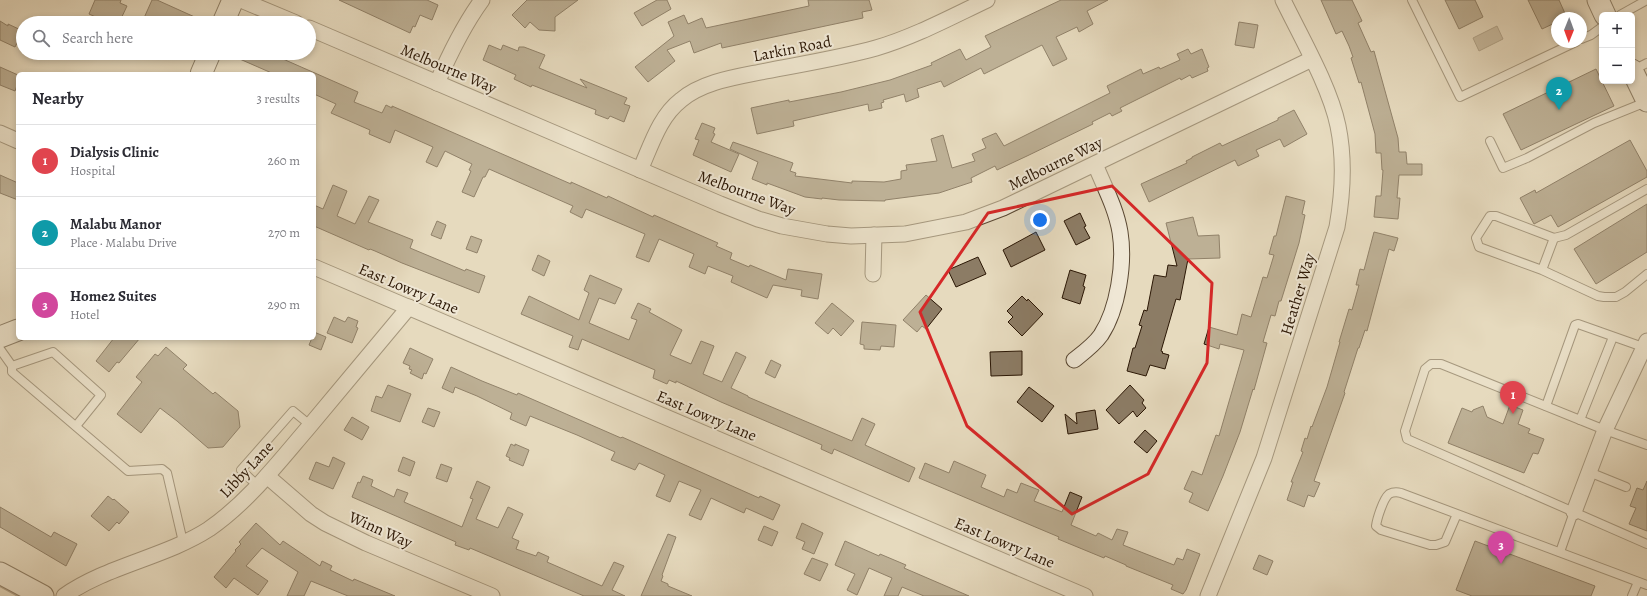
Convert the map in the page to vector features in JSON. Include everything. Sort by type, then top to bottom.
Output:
[{"type":"street","points":[[226,16],[233,0]]},
{"type":"street","points":[[241,0],[279,16]]},
{"type":"street","points":[[437,83],[450,52],[482,0]]},
{"type":"street","name":"Larkin Road","points":[[640,170],[665,117],[677,104],[692,92],[706,86],[741,76],[877,48],[925,30],[987,0]]},
{"type":"street","name":"Heather Way","points":[[1208,596],[1264,458],[1337,227],[1342,185],[1341,144],[1338,125],[1312,59],[1283,0]]},
{"type":"street","points":[[1598,0],[1604,12]]},
{"type":"street","name":"Melbourne Way","points":[[316,31],[758,219],[782,226],[827,234],[905,234],[966,222],[1003,208],[1312,59]]},
{"type":"street","points":[[202,72],[207,60]]},
{"type":"street","points":[[1635,76],[1647,101]]},
{"type":"street","points":[[0,134],[16,140]]},
{"type":"street","points":[[1074,360],[1100,336],[1107,323],[1115,300],[1121,274],[1122,246],[1120,232],[1112,204],[1095,164]]},
{"type":"street","points":[[873,274],[874,235]]},
{"type":"street","name":"East Lowry Lane","points":[[316,268],[1085,596]]},
{"type":"street","name":"Libby Lane","points":[[64,596],[108,573],[183,542],[207,530],[239,506],[263,481],[409,307]]},
{"type":"street","points":[[0,337],[16,331]]},
{"type":"street","points":[[1574,512],[1605,430],[1645,344]]},
{"type":"street","name":"Winn Way","points":[[263,481],[325,523],[366,543],[492,596]]},
{"type":"street","points":[[0,573],[43,596]]},
{"type":"lane","points":[[1412,0],[1460,97],[1563,48]]},
{"type":"lane","points":[[1625,12],[1647,0]]},
{"type":"lane","points":[[1587,37],[1599,28]]},
{"type":"lane","points":[[1635,69],[1647,63]]},
{"type":"lane","points":[[1490,141],[1503,168],[1527,158],[1594,124],[1647,101]]},
{"type":"lane","points":[[1647,189],[1566,236],[1554,238],[1492,216],[1488,218],[1476,238],[1477,245],[1482,250],[1542,270],[1598,296],[1616,297],[1625,292],[1647,274]]},
{"type":"lane","points":[[1542,270],[1554,238]]},
{"type":"lane","points":[[1546,406],[1575,325],[1578,324],[1613,337],[1645,344]]},
{"type":"lane","points":[[1580,420],[1613,337]]},
{"type":"lane","points":[[0,349],[12,366],[12,372],[128,471],[162,469],[168,473],[183,542]]},
{"type":"lane","points":[[12,366],[53,352],[101,395],[76,426]]},
{"type":"lane","points":[[1647,445],[1605,430],[1442,364],[1431,364],[1425,369],[1406,431],[1407,439],[1647,544]]},
{"type":"lane","points":[[263,481],[240,470],[293,411],[310,425]]},
{"type":"lane","points":[[1589,472],[1626,487]]},
{"type":"lane","points":[[1457,514],[1445,542],[1436,545],[1430,545],[1388,532],[1376,526],[1377,517],[1388,495],[1394,492],[1401,493],[1647,585]]},
{"type":"lane","points":[[1560,552],[1574,512]]},
{"type":"lane","points":[[1632,596],[1638,582]]},
{"type":"highlighted area","points":[[1112,186],[1212,283],[1207,363],[1148,474],[1072,514],[967,426],[920,312],[988,213]]},
{"type":"shaded area","points":[[1497,26],[1503,39],[1479,51],[1473,38]]},
{"type":"building","points":[[95,0],[121,0],[120,3],[127,6],[122,16],[93,16],[89,14]]},
{"type":"building","points":[[152,0],[157,0],[192,16],[145,16]]},
{"type":"building","points":[[339,0],[427,0],[438,5],[432,20],[420,15],[415,27],[413,26],[410,33]]},
{"type":"building","points":[[527,0],[578,0],[555,17],[555,31],[539,30],[530,22],[525,28],[512,15]]},
{"type":"building","points":[[657,0],[667,0],[671,9],[642,26],[634,13]]},
{"type":"building","points":[[808,0],[869,0],[872,10],[862,12],[863,18],[722,48],[721,43],[694,53],[690,41],[667,50],[675,61],[648,82],[635,67],[674,36],[668,22],[684,15],[688,24],[702,18],[706,28],[809,6]]},
{"type":"building","points":[[1061,0],[1108,0],[1087,11],[1093,24],[1079,32],[1077,27],[1056,37],[1067,59],[1053,66],[1042,45],[984,74],[981,68],[944,87],[941,81],[917,89],[919,97],[906,102],[904,94],[883,100],[884,102],[881,103],[882,108],[869,111],[868,104],[793,121],[794,126],[757,134],[751,108],[789,100],[789,102],[841,92],[890,80],[932,65],[931,63],[960,49],[966,60],[991,47],[985,36]]},
{"type":"building","points":[[1321,0],[1352,0],[1362,21],[1358,23],[1371,52],[1374,51],[1398,138],[1399,152],[1406,152],[1407,164],[1422,164],[1422,175],[1399,175],[1397,198],[1400,198],[1398,219],[1374,217],[1376,196],[1381,196],[1383,170],[1381,153],[1376,153],[1375,134],[1361,82],[1359,83],[1351,58],[1353,57],[1349,46],[1342,31],[1336,34]]},
{"type":"building","points":[[1445,0],[1475,0],[1483,17],[1459,29]]},
{"type":"building","points":[[1528,0],[1559,0],[1564,12],[1551,12],[1551,25],[1542,29]]},
{"type":"building","points":[[0,21],[8,26],[8,24],[16,28],[15,47],[0,40]]},
{"type":"building","points":[[1239,22],[1258,25],[1254,48],[1235,45]]},
{"type":"building","points":[[489,45],[501,50],[503,45],[518,51],[519,47],[524,47],[545,55],[539,68],[587,88],[580,79],[627,98],[624,104],[630,106],[624,122],[610,116],[608,119],[595,114],[596,110],[532,85],[531,87],[514,79],[516,75],[483,60]]},
{"type":"building","points":[[1188,49],[1191,54],[1202,49],[1209,67],[1207,68],[1208,71],[1192,78],[1190,75],[1181,80],[1180,78],[1120,108],[1122,111],[1112,116],[1110,113],[1092,122],[1093,124],[1027,156],[997,170],[995,166],[971,178],[972,182],[939,193],[885,201],[839,200],[805,197],[752,179],[758,162],[730,149],[733,142],[793,163],[790,171],[796,173],[795,176],[852,183],[852,181],[884,182],[901,179],[901,171],[907,170],[906,165],[937,161],[931,139],[943,135],[952,168],[975,161],[972,154],[986,148],[982,139],[996,133],[1004,146],[1110,93],[1107,86],[1141,69],[1143,74],[1159,67],[1160,69],[1180,60],[1177,54]]},
{"type":"building","points":[[242,60],[285,60],[313,72],[269,72]]},
{"type":"building","points":[[0,67],[16,74],[15,91],[0,85]]},
{"type":"building","points":[[1596,69],[1599,75],[1599,84],[1603,84],[1614,106],[1521,150],[1503,114]]},
{"type":"building","points":[[316,74],[358,92],[354,102],[382,113],[386,105],[392,108],[392,106],[571,184],[571,182],[607,198],[608,196],[653,217],[654,215],[718,243],[716,246],[732,253],[730,259],[749,267],[750,265],[786,280],[788,269],[822,274],[818,299],[801,296],[802,290],[773,285],[767,298],[731,282],[733,276],[708,266],[705,274],[689,267],[694,254],[659,239],[649,262],[636,257],[645,234],[586,209],[582,218],[570,212],[573,206],[489,169],[485,177],[483,177],[474,197],[462,192],[471,171],[469,170],[472,164],[445,151],[437,167],[426,162],[433,147],[395,130],[390,143],[369,134],[370,130],[331,113],[336,104],[316,95]]},
{"type":"building","points":[[1294,110],[1307,134],[1284,147],[1280,139],[1256,150],[1259,156],[1238,166],[1235,160],[1149,202],[1141,184],[1187,163],[1186,161],[1192,157],[1220,143],[1222,146],[1278,120],[1278,118]]},
{"type":"building","points":[[702,123],[715,128],[713,133],[715,134],[711,142],[739,154],[731,172],[693,155],[699,140],[695,139]]},
{"type":"building","points":[[1630,140],[1647,171],[1647,177],[1558,227],[1551,215],[1534,224],[1520,198],[1535,190],[1536,193]]},
{"type":"building","points":[[0,175],[16,182],[16,199],[0,193]]},
{"type":"building","points":[[333,185],[347,191],[337,216],[355,224],[369,196],[379,200],[368,222],[413,240],[410,248],[465,271],[466,269],[485,276],[479,293],[370,249],[369,250],[316,227],[316,206],[323,209]]},
{"type":"building","points":[[1286,196],[1305,201],[1302,214],[1305,215],[1299,243],[1281,301],[1279,301],[1275,316],[1271,315],[1263,342],[1267,343],[1254,390],[1253,389],[1240,432],[1208,511],[1189,502],[1193,493],[1184,489],[1192,471],[1202,475],[1216,435],[1219,436],[1244,350],[1220,344],[1219,349],[1204,344],[1209,327],[1237,335],[1242,314],[1251,317],[1263,277],[1267,278],[1274,255],[1269,254],[1274,236],[1276,236]]},
{"type":"building","points":[[1647,204],[1647,252],[1596,284],[1574,249]]},
{"type":"building","points":[[1080,213],[1086,226],[1084,227],[1090,238],[1076,245],[1064,221]]},
{"type":"building","points":[[1193,217],[1198,236],[1219,235],[1220,258],[1188,259],[1180,300],[1176,299],[1161,351],[1163,352],[1162,353],[1169,355],[1165,369],[1150,365],[1146,376],[1127,371],[1133,348],[1135,348],[1142,326],[1139,325],[1144,310],[1147,311],[1154,275],[1166,277],[1168,265],[1177,266],[1166,223]]},
{"type":"building","points":[[437,221],[446,225],[441,239],[431,235]]},
{"type":"building","points":[[1036,232],[1045,250],[1011,267],[1003,250]]},
{"type":"building","points":[[1374,232],[1398,238],[1394,251],[1389,249],[1367,331],[1365,330],[1358,348],[1344,392],[1345,393],[1314,481],[1320,483],[1314,497],[1308,495],[1304,507],[1287,500],[1293,482],[1291,482],[1303,452],[1301,451],[1305,438],[1307,439],[1327,387],[1349,309],[1352,310],[1359,285],[1356,285],[1360,269],[1364,270]]},
{"type":"building","points":[[471,236],[482,240],[477,253],[466,249]]},
{"type":"building","points":[[538,255],[550,261],[544,276],[532,270]]},
{"type":"building","points":[[978,257],[986,274],[956,287],[948,270]]},
{"type":"building","points":[[1070,270],[1086,275],[1083,286],[1085,287],[1080,304],[1062,298]]},
{"type":"building","points":[[590,275],[622,289],[615,304],[599,298],[589,323],[629,340],[637,320],[631,318],[638,303],[651,309],[649,312],[682,330],[670,355],[691,364],[701,341],[714,346],[703,374],[722,382],[736,352],[746,357],[731,388],[748,397],[852,441],[862,418],[875,424],[865,445],[915,468],[909,482],[834,449],[832,454],[821,449],[822,445],[676,381],[676,383],[669,380],[667,384],[653,378],[655,370],[582,339],[578,350],[569,347],[573,336],[521,314],[529,296],[579,320],[589,293],[584,290]]},
{"type":"building","points":[[926,295],[942,309],[926,329],[922,326],[917,332],[903,320]]},
{"type":"building","points":[[1022,296],[1027,301],[1028,299],[1043,314],[1022,336],[1008,322],[1013,317],[1007,311]]},
{"type":"building","points":[[832,303],[854,321],[841,336],[833,328],[828,334],[815,323]]},
{"type":"building","points":[[334,317],[345,322],[348,317],[358,321],[356,327],[358,328],[352,343],[327,333]]},
{"type":"building","points":[[862,322],[896,325],[894,347],[881,346],[880,350],[864,349],[864,345],[860,344]]},
{"type":"building","points":[[316,333],[326,337],[321,350],[309,345],[311,340],[316,340]]},
{"type":"building","points":[[112,340],[138,340],[119,363],[117,362],[109,372],[96,361]]},
{"type":"building","points":[[166,347],[187,365],[183,369],[213,394],[215,392],[238,411],[240,427],[223,447],[208,448],[160,408],[141,433],[117,414],[142,382],[136,377],[155,354],[158,356]]},
{"type":"building","points":[[410,348],[433,359],[422,379],[410,373],[412,370],[409,369],[410,366],[403,363]]},
{"type":"building","points":[[1022,351],[1022,375],[991,376],[990,352]]},
{"type":"building","points":[[771,360],[781,365],[775,378],[765,373]]},
{"type":"building","points":[[451,367],[517,395],[518,393],[621,438],[622,437],[759,498],[760,496],[780,505],[773,520],[746,508],[744,513],[711,498],[701,520],[689,515],[701,490],[679,481],[670,502],[656,496],[665,475],[639,463],[635,470],[611,460],[615,452],[577,435],[530,416],[526,426],[510,419],[512,413],[477,396],[455,387],[453,393],[442,388]]},
{"type":"building","points":[[388,385],[411,394],[400,422],[371,411],[376,396],[382,398]]},
{"type":"building","points":[[1130,385],[1144,400],[1142,403],[1146,408],[1137,417],[1133,411],[1119,424],[1106,410]]},
{"type":"building","points":[[1029,387],[1054,406],[1042,422],[1017,402]]},
{"type":"building","points":[[1510,405],[1523,410],[1518,424],[1530,429],[1528,433],[1544,439],[1538,454],[1533,453],[1524,473],[1448,443],[1462,408],[1472,412],[1473,410],[1483,406],[1487,417],[1503,424]]},
{"type":"building","points":[[428,408],[440,412],[434,427],[422,422]]},
{"type":"building","points":[[1095,410],[1098,429],[1068,434],[1065,414],[1077,424],[1076,413]]},
{"type":"building","points":[[352,417],[369,427],[362,440],[344,430]]},
{"type":"building","points":[[1145,430],[1157,441],[1147,453],[1134,442]]},
{"type":"building","points":[[511,444],[515,446],[515,444],[529,450],[523,466],[509,460],[510,458],[506,456]]},
{"type":"building","points":[[333,457],[345,463],[333,489],[309,479],[316,462],[329,467]]},
{"type":"building","points":[[403,457],[415,462],[410,476],[398,471]]},
{"type":"building","points":[[954,461],[986,475],[981,487],[1004,497],[1007,489],[1017,493],[1021,483],[1039,490],[1034,501],[1062,512],[1070,492],[1082,497],[1071,525],[1096,536],[1098,533],[1112,540],[1117,529],[1128,532],[1123,545],[1174,565],[1177,558],[1183,560],[1187,549],[1200,554],[1186,590],[1183,594],[1171,589],[1173,585],[1105,556],[1104,558],[1058,539],[1059,537],[919,478],[925,463],[949,473]]},
{"type":"building","points":[[441,464],[452,468],[447,482],[436,478]]},
{"type":"building","points":[[363,476],[373,480],[371,486],[394,497],[397,489],[408,493],[404,502],[462,527],[473,499],[470,498],[477,481],[490,487],[476,519],[498,528],[508,507],[523,514],[512,538],[519,541],[516,549],[536,556],[538,552],[549,557],[547,562],[602,586],[614,562],[624,566],[612,590],[625,596],[584,596],[470,548],[469,550],[455,545],[456,542],[352,497],[358,482],[360,483]]},
{"type":"building","points":[[1647,481],[1647,531],[1629,524],[1636,508],[1630,506],[1637,488],[1643,490]]},
{"type":"building","points":[[108,496],[113,500],[114,499],[129,512],[119,524],[117,522],[109,531],[91,516]]},
{"type":"building","points":[[0,507],[51,537],[54,532],[77,544],[66,566],[0,527]]},
{"type":"building","points":[[256,523],[280,545],[283,541],[320,566],[322,561],[332,566],[330,570],[353,581],[354,579],[395,596],[348,596],[311,581],[304,596],[287,596],[298,572],[262,548],[246,566],[268,581],[258,595],[234,578],[226,588],[214,577],[241,544],[239,542]]},
{"type":"building","points":[[802,523],[823,533],[814,554],[802,549],[805,542],[796,538]]},
{"type":"building","points":[[764,526],[778,532],[772,546],[758,540]]},
{"type":"building","points":[[668,534],[676,537],[661,581],[668,584],[668,586],[692,596],[641,596]]},
{"type":"building","points":[[845,541],[879,556],[880,554],[906,565],[904,568],[969,596],[924,596],[902,587],[898,596],[884,596],[892,578],[869,568],[857,595],[847,590],[855,574],[835,565]]},
{"type":"building","points":[[1475,541],[1595,586],[1591,596],[1472,596],[1456,590]]},
{"type":"building","points":[[1259,555],[1273,561],[1267,575],[1253,569]]},
{"type":"building","points":[[812,558],[828,564],[820,581],[804,574]]},
{"type":"waterway","points":[[0,585],[20,596]]},
{"type":"place","name":"Malabu Manor","points":[[1559,110]]},
{"type":"place","name":"Dialysis Clinic","points":[[1513,414]]},
{"type":"place","name":"Home2 Suites","points":[[1501,564]]}]
